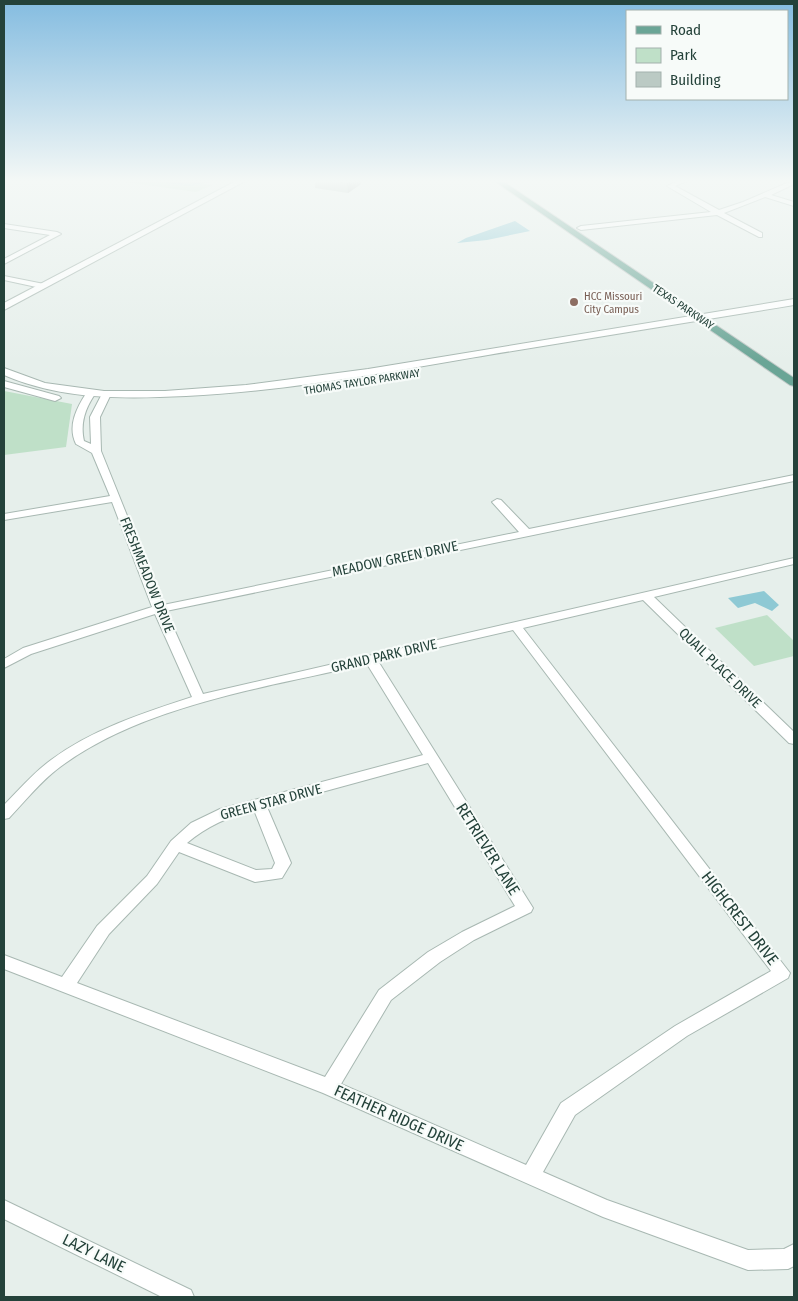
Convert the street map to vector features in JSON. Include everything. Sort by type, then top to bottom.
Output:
[{"type":"main road","name":"TEXAS PARKWAY","points":[[586,241],[708,320],[794,373]]},
{"type":"main road","name":"TEXAS PARKWAY","points":[[598,241],[794,383]]},
{"type":"street","points":[[4,262],[44,241]]},
{"type":"street","points":[[4,307],[127,241]]},
{"type":"street","points":[[4,278],[41,286]]},
{"type":"street","points":[[708,320],[794,302]]},
{"type":"street","points":[[708,320],[794,310]]},
{"type":"street","name":"THOMAS TAYLOR PARKWAY","points":[[4,384],[59,399],[88,398],[181,402],[291,393],[708,320]]},
{"type":"street","name":"THOMAS TAYLOR PARKWAY","points":[[4,371],[45,386],[88,398]]},
{"type":"street","name":"FRESHMEADOW DRIVE","points":[[88,398],[75,430],[79,442],[96,451]]},
{"type":"street","name":"FRESHMEADOW DRIVE","points":[[104,399],[95,417],[96,451],[159,609],[199,699]]},
{"type":"street","name":"MEADOW GREEN DRIVE","points":[[4,664],[27,651],[159,609],[794,478]]},
{"type":"street","points":[[4,517],[116,498]]},
{"type":"street","points":[[497,502],[525,532]]},
{"type":"street","name":"GRAND PARK DRIVE","points":[[4,814],[55,764],[97,739],[143,717],[199,699],[793,562]]},
{"type":"street","name":"QUAIL PLACE DRIVE","points":[[646,596],[794,740]]},
{"type":"street","name":"HIGHCREST DRIVE","points":[[514,625],[782,973],[681,1031],[568,1109],[530,1177]]},
{"type":"street","name":"RETRIEVER LANE","points":[[329,1088],[385,996],[434,957],[468,936],[525,908],[370,659]]},
{"type":"street","name":"GREEN STAR DRIVE","points":[[66,985],[103,930],[152,880],[176,845],[196,826],[225,812],[259,805],[431,758]]},
{"type":"street","points":[[176,845],[256,876],[277,874],[283,863],[259,805]]},
{"type":"street","name":"FEATHER RIDGE DRIVE","points":[[4,962],[329,1088],[602,1208],[748,1260],[788,1259],[794,1254]]},
{"type":"street","name":"LAZY LANE","points":[[4,1209],[184,1297]]},
{"type":"green space","points":[[4,391],[72,404],[66,447],[4,455]]},
{"type":"green space","points":[[767,615],[794,641],[794,656],[754,666],[715,628]]},
{"type":"water","points":[[461,241],[480,241],[457,243]]},
{"type":"water","points":[[764,591],[779,605],[772,611],[755,603],[738,608],[728,598]]},
{"type":"place","name":"HCC Missouri City Campus","points":[[574,302]]}]
